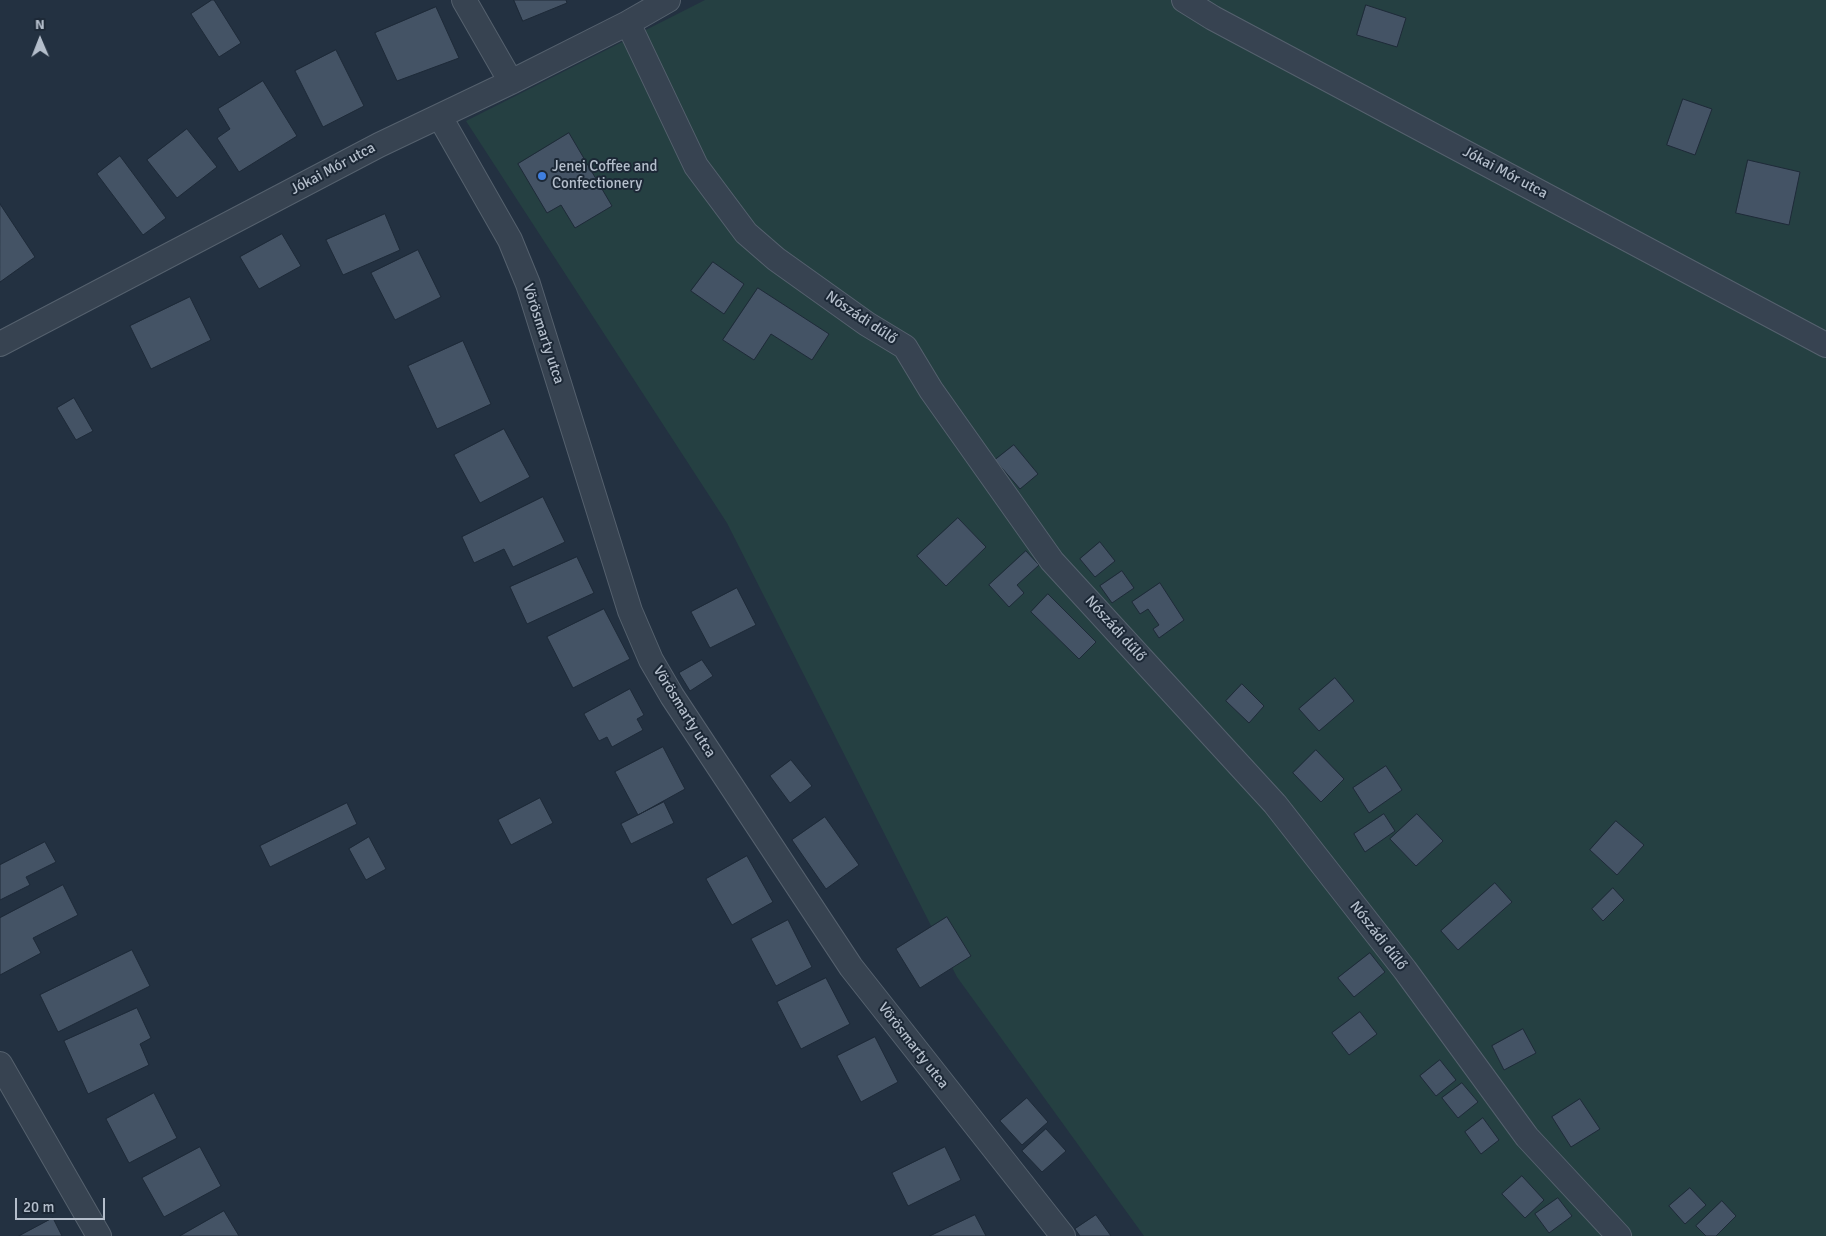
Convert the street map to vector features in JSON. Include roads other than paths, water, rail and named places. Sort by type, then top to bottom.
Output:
[{"type":"street","points":[[464,0],[511,82]]},
{"type":"street","name":"Jókai Mór utca","points":[[0,344],[379,145],[511,82],[628,23],[668,0]]},
{"type":"street","name":"Jókai Mór utca","points":[[1184,0],[1214,18],[1826,345]]},
{"type":"street","name":"Nószádi dűlő","points":[[628,23],[696,166],[746,233],[776,259],[867,324],[904,347],[931,390],[1052,561],[1274,804],[1405,970],[1527,1136],[1619,1236]]},
{"type":"street","name":"Vörösmarty utca","points":[[440,117],[510,240],[528,284],[630,611],[652,660],[704,745],[851,967],[1063,1236]]},
{"type":"street","points":[[0,1064],[99,1236]]},
{"type":"place","name":"Jenei Coffee and Confectionery","points":[[542,176]]}]
